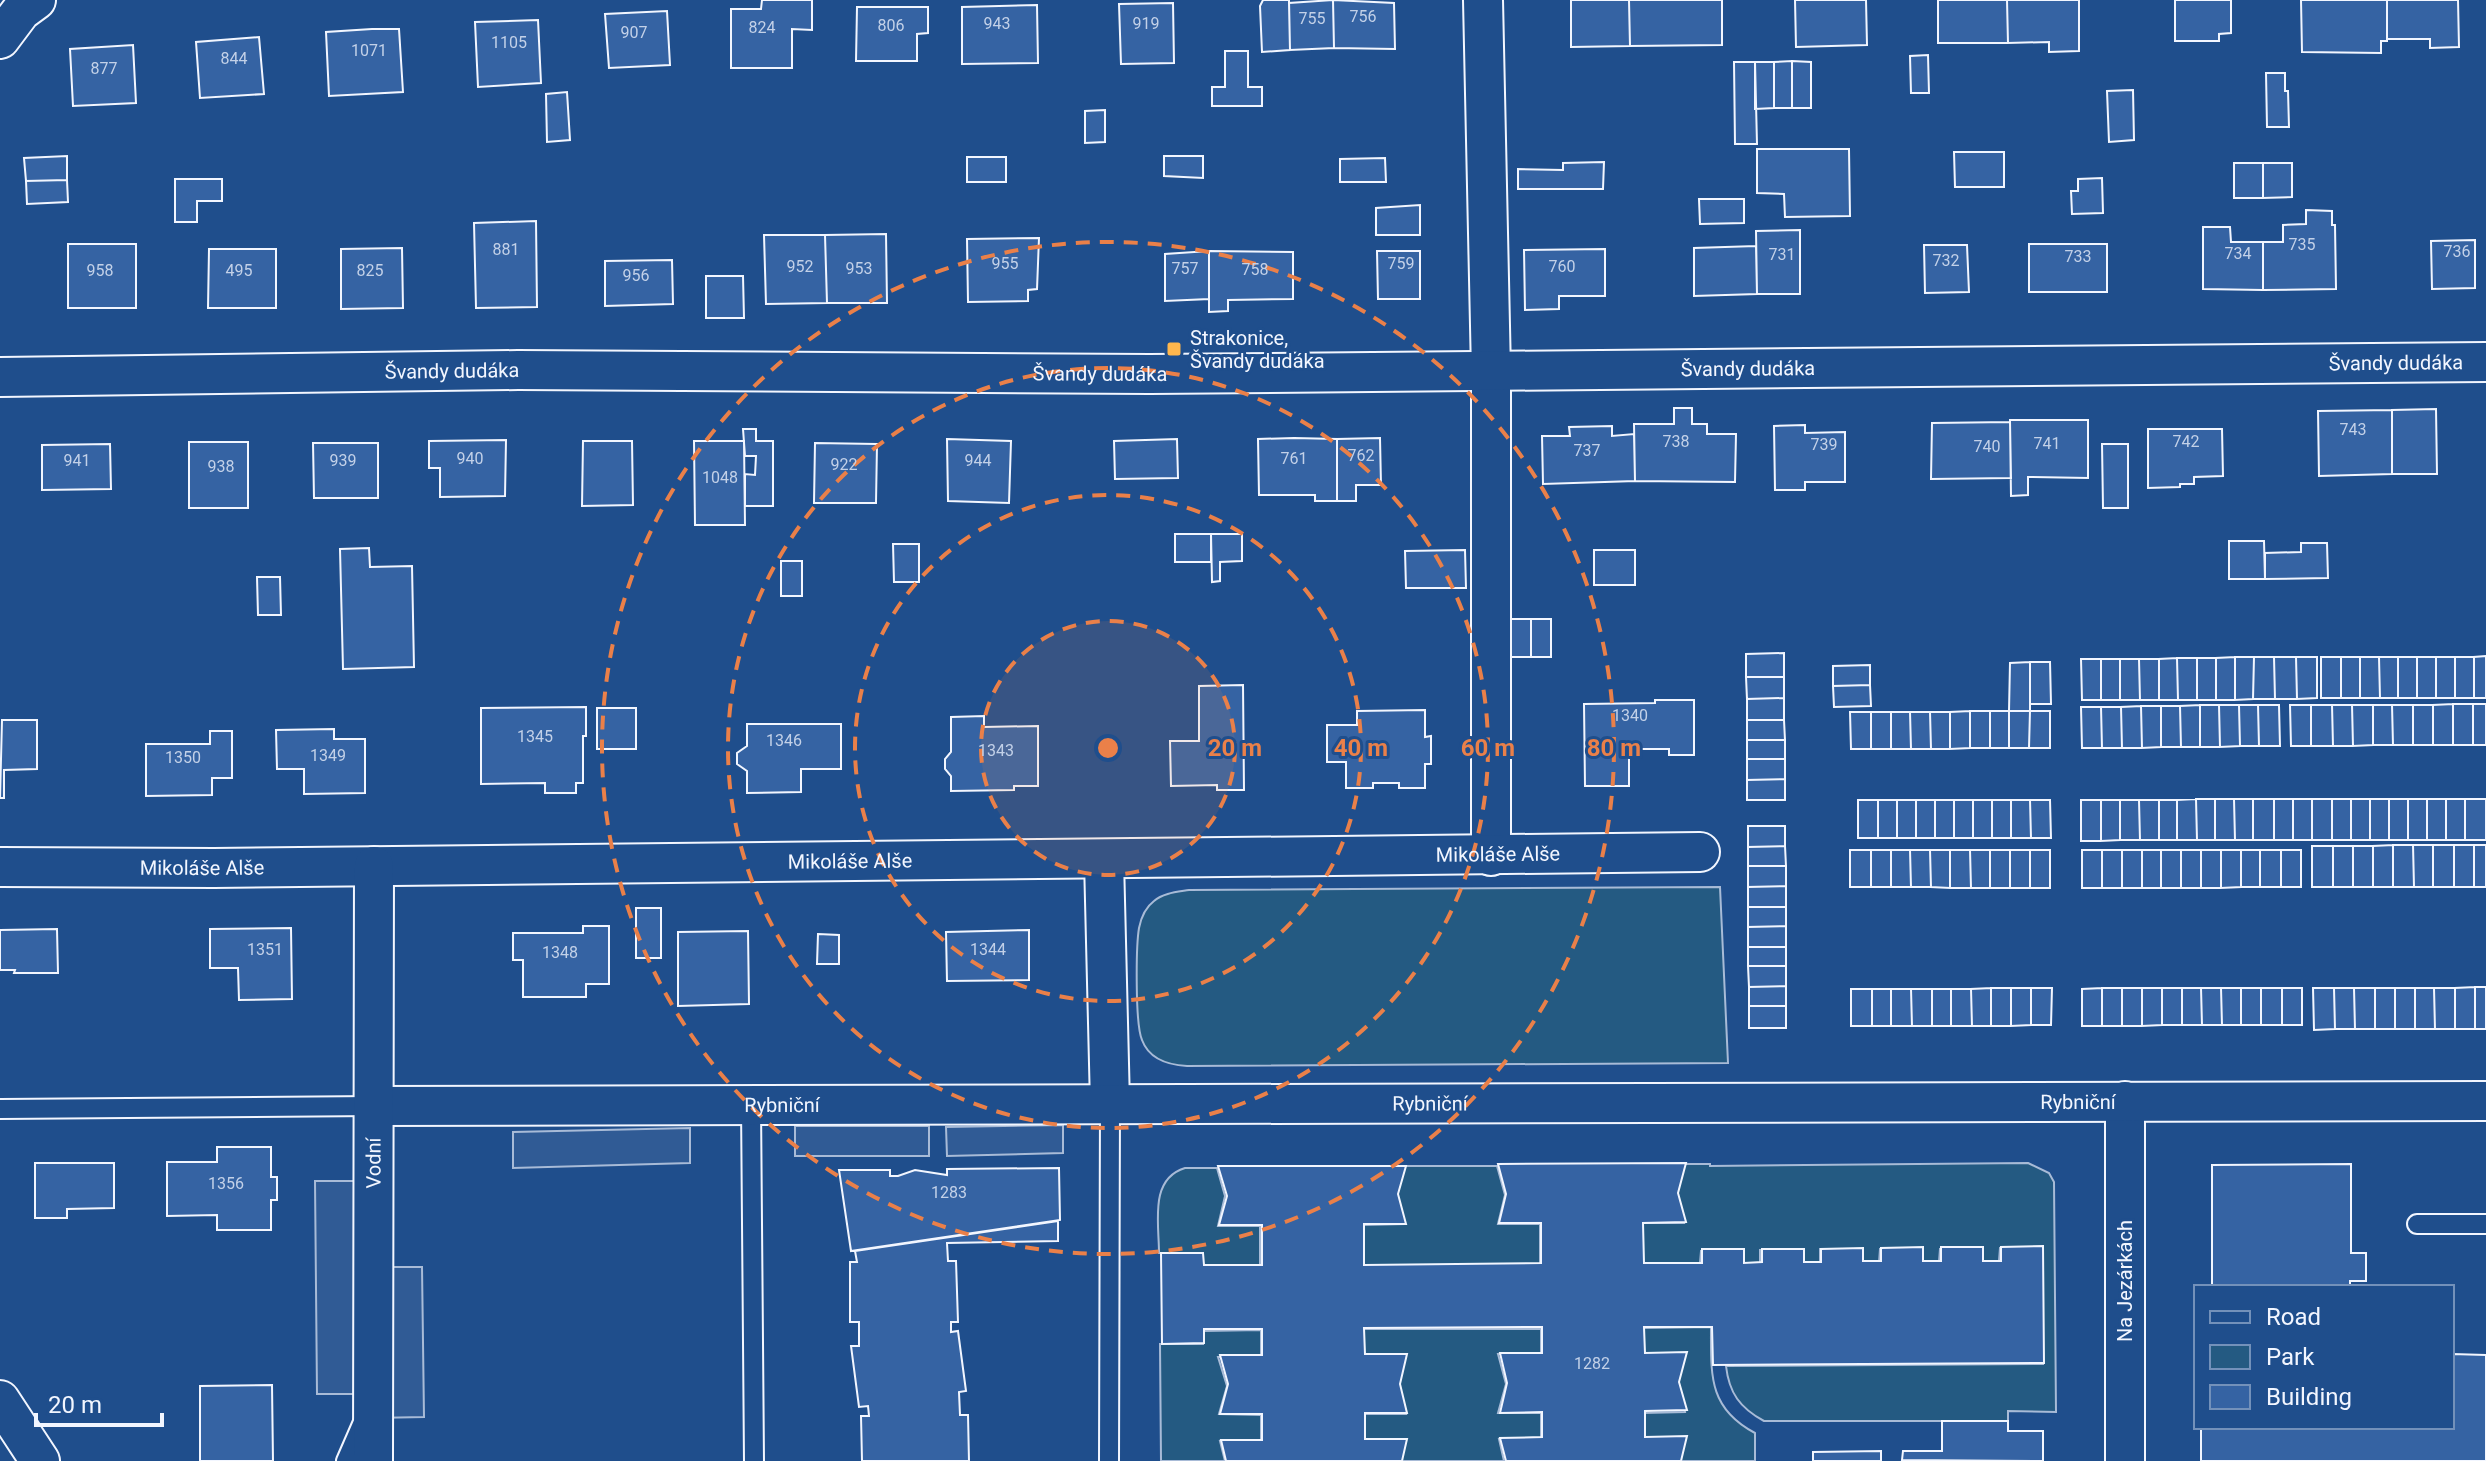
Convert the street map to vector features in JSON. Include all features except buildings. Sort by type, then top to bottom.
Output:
[{"type":"street","points":[[0,39],[21,11],[36,0]]},
{"type":"street","points":[[1483,0],[1491,372],[1491,856]]},
{"type":"street","name":"Švandy dudáka","points":[[0,377],[503,370],[1134,374],[1491,372],[2486,362]]},
{"type":"street","name":"Mikoláše Alše","points":[[0,867],[1104,860],[1700,852]]},
{"type":"street","points":[[1104,860],[1110,1104]]},
{"type":"street","name":"Vodní","points":[[374,866],[377,1432]]},
{"type":"street","name":"Na Jezárkách","points":[[2125,1101],[2125,1461]]},
{"type":"street","name":"Rybniční","points":[[374,1106],[2486,1101]]},
{"type":"street","points":[[0,1400],[40,1461]]},
{"type":"lane","points":[[751,1104],[754,1461]]},
{"type":"lane","points":[[1109,1461],[1110,1104]]},
{"type":"lane","points":[[0,1109],[374,1106]]},
{"type":"lane","points":[[2417,1224],[2486,1224]]},
{"type":"lane","points":[[346,1461],[377,1432]]},
{"type":"green space","points":[[1720,887],[1728,1063],[1187,1066],[1155,1056],[1142,1040],[1137,985],[1139,928],[1151,903],[1170,893],[1189,890]]},
{"type":"green space","points":[[2028,1163],[2049,1173],[2054,1182],[2056,1412],[2008,1411],[2008,1421],[1764,1421],[1737,1399],[1726,1366],[2043,1364],[2042,1248],[2000,1248],[1999,1261],[1982,1262],[1981,1249],[1940,1249],[1939,1262],[1922,1262],[1921,1249],[1880,1249],[1879,1263],[1862,1263],[1862,1249],[1820,1249],[1820,1263],[1802,1263],[1802,1250],[1760,1250],[1760,1263],[1742,1263],[1742,1250],[1701,1251],[1700,1263],[1642,1264],[1642,1223],[1684,1223],[1676,1194],[1684,1164]]},
{"type":"green space","points":[[1404,1166],[1497,1166],[1505,1195],[1498,1224],[1540,1224],[1540,1265],[1362,1265],[1362,1225],[1404,1224],[1397,1196]]},
{"type":"green space","points":[[1185,1168],[1217,1168],[1225,1196],[1218,1226],[1260,1226],[1260,1266],[1203,1267],[1202,1253],[1159,1253],[1158,1203],[1161,1192],[1174,1174]]},
{"type":"green space","points":[[1711,1327],[1715,1389],[1728,1413],[1755,1433],[1755,1461],[1680,1461],[1644,1438],[1643,1413],[1685,1412],[1678,1383],[1643,1353],[1643,1328]]},
{"type":"green space","points":[[1363,1329],[1541,1329],[1541,1354],[1498,1354],[1506,1384],[1498,1413],[1541,1413],[1541,1439],[1499,1439],[1504,1461],[1401,1461],[1364,1440],[1363,1414],[1406,1414],[1398,1384],[1363,1356]]},
{"type":"green space","points":[[1261,1330],[1261,1356],[1218,1357],[1227,1386],[1219,1414],[1261,1415],[1261,1441],[1220,1441],[1225,1461],[1161,1461],[1160,1344],[1203,1344],[1203,1331]]},
{"type":"shaded area","points":[[1063,1125],[1063,1153],[947,1156],[946,1127]]},
{"type":"shaded area","points":[[795,1126],[929,1126],[929,1156],[795,1156]]},
{"type":"shaded area","points":[[690,1128],[690,1163],[513,1168],[513,1132]]},
{"type":"shaded area","points":[[315,1181],[373,1181],[373,1267],[422,1267],[424,1417],[373,1418],[373,1394],[317,1394]]},
{"type":"place","name":"Strakonice, Švandy dudáka","points":[[1174,349]]}]
